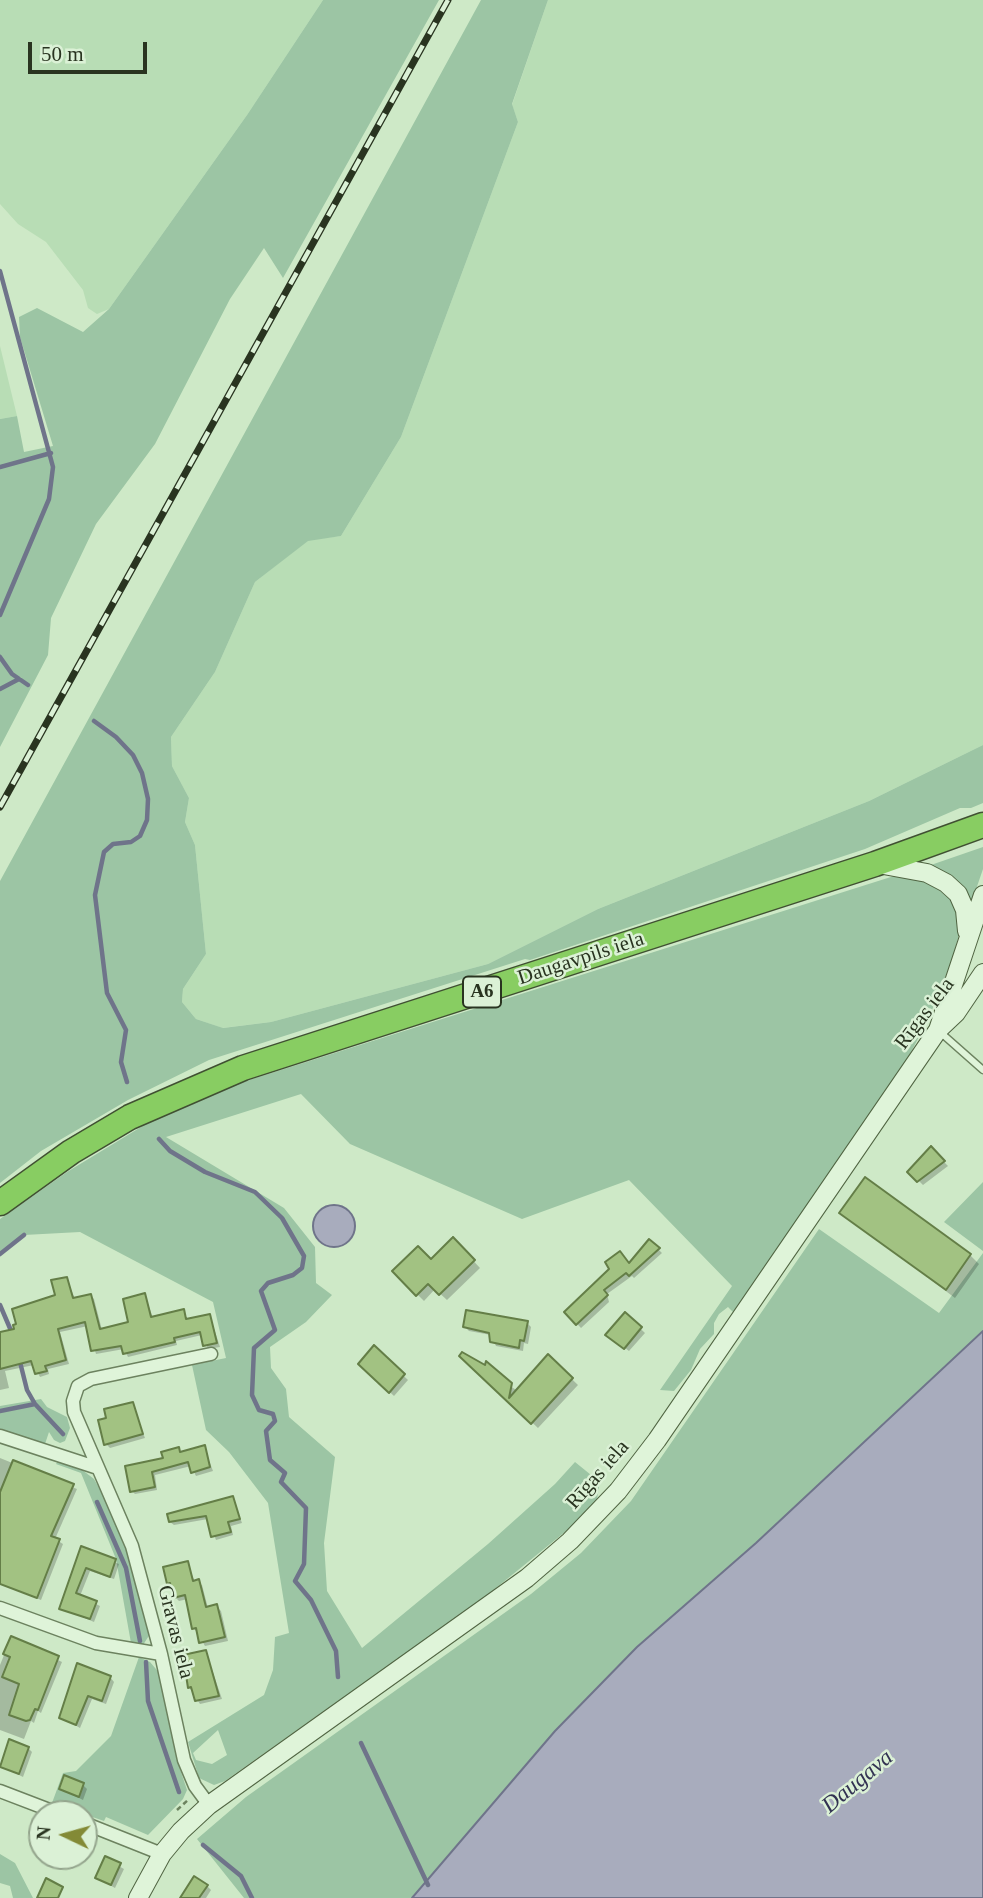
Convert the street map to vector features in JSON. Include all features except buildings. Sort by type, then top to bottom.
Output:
[{"type":"highway","name":"Daugavpils iela","points":[[0,1203],[71,1152],[130,1117],[243,1068],[875,864],[983,825]]},
{"type":"main road","points":[[875,864],[927,873],[946,883],[958,894],[965,910],[967,941]]},
{"type":"main road","points":[[938,1030],[983,895]]},
{"type":"main road","name":"Rīgas iela","points":[[138,1898],[162,1854],[209,1805],[527,1577],[570,1541],[618,1491],[657,1440],[938,1030],[956,1013],[983,973]]},
{"type":"street","name":"Gravas iela","points":[[209,1805],[195,1786],[184,1759],[161,1654],[132,1546],[74,1412],[73,1401],[78,1386],[103,1376],[158,1367],[211,1354]]},
{"type":"street","points":[[0,1436],[98,1468]]},
{"type":"street","points":[[0,1608],[96,1643],[161,1654]]},
{"type":"street","points":[[0,1791],[28,1802]]},
{"type":"street","points":[[98,1829],[162,1854]]},
{"type":"lane","points":[[938,1030],[983,1070]]},
{"type":"green space","points":[[0,0],[323,0],[247,115],[109,309],[97,314],[88,308],[83,290],[46,242],[18,224],[0,204]]},
{"type":"green space","points":[[323,0],[439,0],[283,278],[264,248],[230,299],[155,444],[96,524],[51,618],[48,655],[0,747],[0,419],[17,416],[24,452],[53,446],[20,337],[19,317],[37,308],[83,332],[109,309],[247,115]]},
{"type":"green space","points":[[481,0],[548,0],[512,104],[518,122],[401,437],[341,536],[308,541],[255,582],[215,672],[171,737],[172,766],[189,798],[185,822],[195,845],[206,954],[183,989],[182,1002],[196,1019],[223,1028],[271,1022],[488,964],[598,909],[869,801],[983,745],[983,803],[971,808],[960,808],[865,849],[530,960],[525,959],[209,1060],[128,1100],[41,1151],[0,1183],[0,881]]},
{"type":"green space","points":[[548,0],[983,0],[983,745],[869,801],[598,909],[488,964],[271,1022],[222,1028],[196,1019],[182,1002],[183,989],[206,954],[195,845],[185,822],[189,798],[172,766],[171,737],[215,672],[255,582],[308,540],[341,536],[401,437],[518,122],[512,105]]},
{"type":"green space","points":[[0,346],[17,416],[0,419]]},
{"type":"green space","points":[[983,847],[983,869],[971,904],[928,866]]},
{"type":"green space","points":[[914,875],[953,896],[961,927],[952,960],[930,1015],[905,1064],[733,1312],[728,1307],[719,1314],[714,1323],[714,1334],[700,1349],[691,1370],[674,1391],[660,1390],[732,1286],[629,1180],[522,1219],[350,1144],[301,1094],[166,1137],[284,1208],[315,1247],[316,1283],[332,1295],[306,1322],[270,1347],[271,1368],[286,1389],[289,1417],[335,1457],[324,1543],[327,1591],[362,1648],[488,1544],[555,1484],[575,1462],[596,1479],[599,1488],[597,1499],[571,1527],[480,1601],[225,1781],[214,1785],[199,1778],[188,1742],[264,1695],[273,1670],[275,1637],[289,1633],[268,1503],[229,1452],[206,1430],[192,1365],[226,1358],[213,1302],[80,1232],[24,1235],[0,1254],[0,1219],[67,1172],[164,1113],[224,1088],[894,876]],"holes":[[[218,1730],[227,1755],[212,1764],[196,1760],[193,1753]]]},
{"type":"green space","points":[[983,1182],[983,1251],[944,1222]]},
{"type":"green space","points":[[819,1229],[939,1313],[983,1253],[983,1331],[756,1543],[637,1647],[555,1731],[412,1898],[244,1898],[197,1839],[246,1797],[531,1594],[581,1553],[631,1501]]},
{"type":"green space","points":[[41,1399],[47,1407],[67,1417],[70,1428],[65,1441],[60,1443],[54,1440],[49,1432],[44,1447],[0,1432],[0,1406]]},
{"type":"green space","points":[[58,1461],[81,1469],[94,1479],[115,1516],[132,1563],[150,1634],[143,1645],[131,1643],[116,1559],[81,1473],[56,1464]]},
{"type":"green space","points":[[139,1657],[150,1662],[161,1675],[180,1759],[177,1760],[187,1790],[183,1799],[148,1835],[106,1817],[104,1821],[98,1819],[98,1800],[53,1800],[63,1773],[76,1771],[111,1736]]},
{"type":"green space","points":[[0,1854],[15,1863],[33,1898],[13,1898],[10,1886],[0,1883]]},
{"type":"water","points":[[334,1205],[349,1211],[355,1226],[349,1241],[334,1247],[319,1241],[313,1226],[319,1211]]},
{"type":"water","name":"Daugava","points":[[983,1331],[983,1898],[412,1898],[555,1731],[637,1647],[756,1543]]},
{"type":"waterway","points":[[0,271],[53,467],[49,499],[0,615]]},
{"type":"waterway","points":[[0,467],[51,453]]},
{"type":"waterway","points":[[0,657],[12,674],[28,685]]},
{"type":"waterway","points":[[0,689],[19,679]]},
{"type":"waterway","points":[[94,721],[116,737],[133,755],[142,773],[148,799],[147,820],[140,836],[131,842],[113,844],[104,852],[95,895],[107,993],[126,1030],[121,1062],[127,1082]]},
{"type":"waterway","points":[[159,1139],[170,1151],[205,1172],[255,1192],[282,1218],[304,1256],[302,1268],[293,1275],[268,1283],[261,1291],[275,1330],[254,1348],[252,1395],[259,1410],[273,1414],[275,1421],[266,1431],[270,1460],[285,1473],[281,1482],[306,1508],[304,1564],[295,1581],[311,1600],[336,1651],[338,1677]]},
{"type":"waterway","points":[[0,1254],[24,1235]]},
{"type":"waterway","points":[[0,1305],[12,1333]]},
{"type":"waterway","points":[[19,1358],[27,1390],[35,1404]]},
{"type":"waterway","points":[[0,1411],[35,1404],[63,1434]]},
{"type":"waterway","points":[[97,1502],[126,1568],[140,1641]]},
{"type":"waterway","points":[[146,1662],[148,1701],[179,1792]]},
{"type":"waterway","points":[[361,1743],[428,1885]]},
{"type":"waterway","points":[[203,1845],[241,1876],[252,1898]]},
{"type":"railway","points":[[0,807],[448,0]]}]
